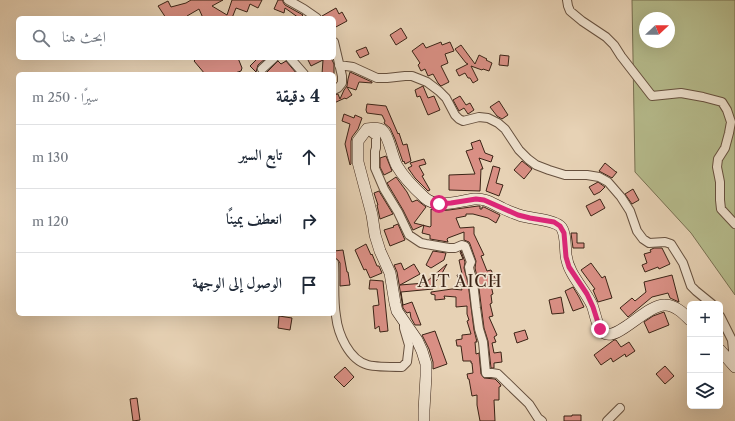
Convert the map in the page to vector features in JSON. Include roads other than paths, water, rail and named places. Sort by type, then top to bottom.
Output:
[{"type":"main road","points":[[424,421],[426,364],[417,340],[397,311],[390,273],[380,251],[375,235],[372,215],[358,162],[358,141],[367,129],[378,128],[386,134],[397,165],[408,182],[428,201],[439,204],[476,199],[484,200],[518,215],[554,222],[560,226],[564,233],[566,257],[569,267],[587,294],[600,329],[604,333],[612,334],[620,331],[646,312],[656,306],[664,304],[681,311],[687,317]]},
{"type":"main road","points":[[723,353],[734,366]]},
{"type":"street","points":[[288,0],[314,16]]},
{"type":"street","points":[[568,0],[570,11],[606,37],[614,45],[652,96],[681,94],[703,97],[722,102],[727,110],[731,122],[725,148],[718,159],[717,167],[720,182],[720,200],[721,209],[735,224]]},
{"type":"street","points":[[336,51],[342,76],[342,83],[336,89]]},
{"type":"street","points":[[262,69],[272,60]]},
{"type":"street","points":[[292,60],[302,72]]},
{"type":"street","points":[[339,65],[353,67],[377,78],[412,76],[427,82],[446,98],[455,115],[459,119],[463,121],[479,117],[488,118],[498,123],[505,129],[519,150],[536,165],[565,175],[587,175],[599,177],[608,182],[621,197],[630,211],[637,231],[643,239],[650,243],[665,242],[671,244],[683,263],[691,286],[708,301]]},
{"type":"street","points":[[367,129],[376,136],[375,168],[384,189],[409,235],[421,244],[449,248],[455,248],[462,245],[465,246],[471,262],[470,272],[473,282],[479,329],[483,342],[486,373],[492,372],[498,374],[529,404],[538,418],[542,421]]},
{"type":"street","points":[[336,316],[346,348],[359,361],[368,365],[402,367],[407,362],[409,345],[404,328],[404,322]]},
{"type":"street","points":[[723,322],[732,340],[734,366]]},
{"type":"street","points":[[607,421],[620,408]]},
{"type":"district","name":"AIT AICH","points":[[460,281]]}]
